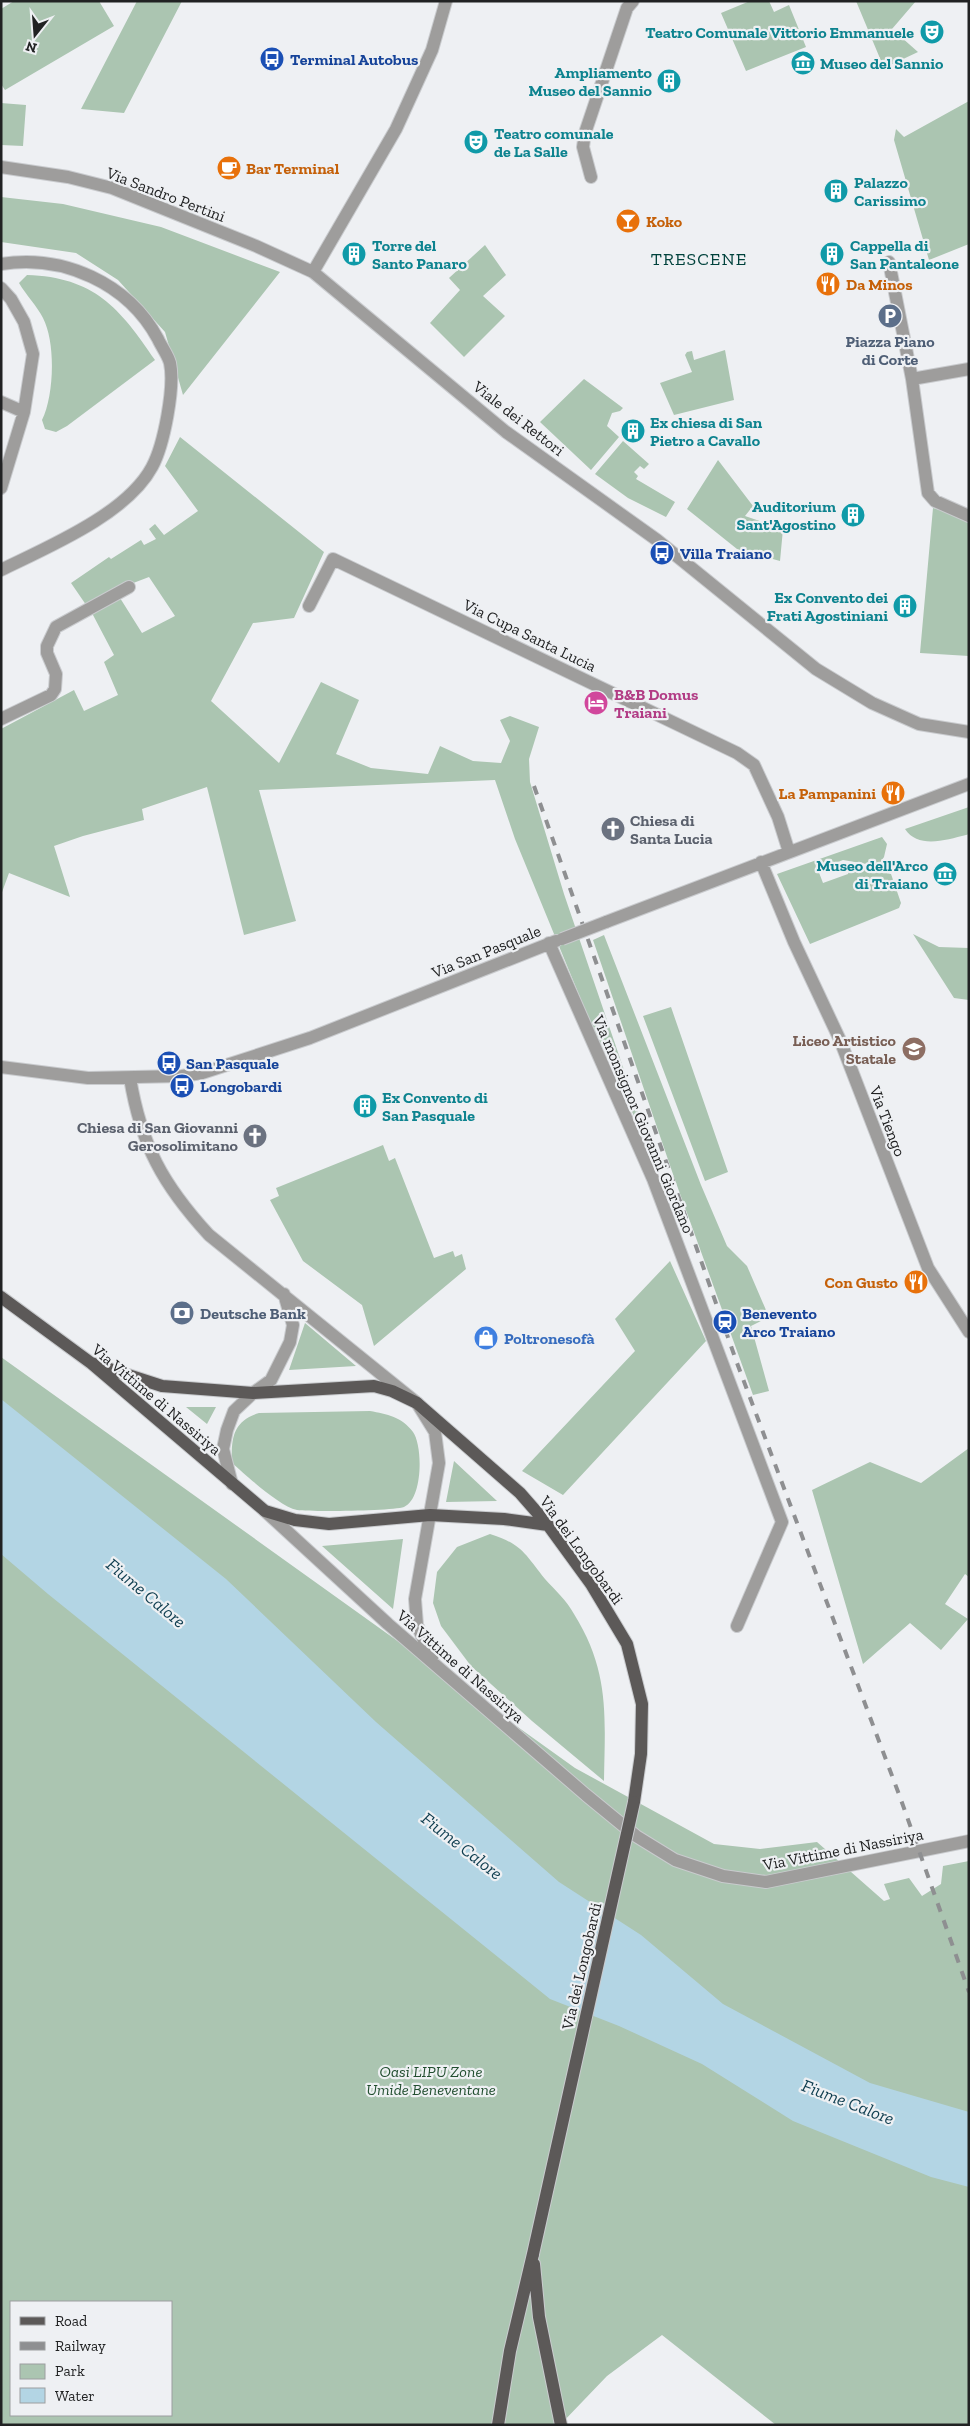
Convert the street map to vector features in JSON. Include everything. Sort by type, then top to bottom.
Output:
[{"type":"main road","name":"Via Vittime di Nassiriya","points":[[1,1296],[91,1362],[264,1511]]},
{"type":"main road","points":[[91,1362],[162,1386],[253,1393],[374,1386],[392,1390],[416,1403]]},
{"type":"main road","name":"Via dei Longobardi","points":[[416,1403],[520,1493],[548,1525],[591,1584],[627,1644],[642,1704],[641,1754],[634,1802],[510,2351],[498,2425]]},
{"type":"main road","points":[[264,1511],[295,1520],[329,1524],[430,1515],[504,1519],[548,1525]]},
{"type":"main road","name":"Via dei Longobardi","points":[[533,2254],[539,2317],[560,2425]]},
{"type":"street","points":[[313,272],[396,129],[432,50],[446,1]]},
{"type":"street","points":[[591,177],[583,147],[585,133],[630,5]]},
{"type":"street","name":"Via Sandro Pertini","points":[[1,167],[68,177],[112,188],[256,246],[313,272]]},
{"type":"street","points":[[1,264],[24,260],[62,266],[90,275],[119,293],[148,321],[170,362],[169,413],[153,466],[133,493],[85,528],[1,570]]},
{"type":"street","points":[[889,262],[912,379],[928,493],[931,498],[969,516]]},
{"type":"street","name":"Viale dei Rettori","points":[[313,272],[506,432],[657,540],[816,669],[872,703],[919,724],[969,732]]},
{"type":"street","points":[[1,288],[11,299],[24,322],[33,354],[24,412],[1,488]]},
{"type":"street","points":[[912,379],[969,369]]},
{"type":"street","points":[[1,402],[24,412]]},
{"type":"street","name":"Via Cupa Santa Lucia","points":[[309,606],[333,559],[737,753],[754,765],[778,817],[789,852]]},
{"type":"street","points":[[1,719],[51,695],[55,688],[56,674],[47,652],[48,640],[56,627],[129,587]]},
{"type":"street","name":"Via San Pasquale","points":[[1,1067],[88,1078],[182,1076],[202,1073],[310,1038],[549,943],[969,784]]},
{"type":"street","name":"Via Tiengo","points":[[761,862],[794,942],[840,1040],[928,1268],[969,1332]]},
{"type":"street","name":"Via monsignor Giovanni Giordano","points":[[549,943],[653,1179],[782,1522],[737,1626]]},
{"type":"street","name":"Via dei Longobardi","points":[[130,1078],[135,1109],[145,1140],[181,1204],[209,1235],[416,1403]]},
{"type":"street","points":[[232,1484],[223,1449],[227,1430],[234,1411],[253,1393],[271,1380],[290,1342],[293,1325],[284,1294]]},
{"type":"street","points":[[416,1403],[435,1432],[439,1464],[415,1599],[417,1625],[434,1662]]},
{"type":"street","name":"Via Vittime di Nassiriya","points":[[264,1511],[388,1624],[636,1836],[675,1860],[715,1873],[766,1882],[969,1840]]},
{"type":"green space","points":[[14,1],[99,1],[114,26],[5,90],[1,84],[1,9]]},
{"type":"green space","points":[[137,1],[182,1],[124,113],[81,109]]},
{"type":"green space","points":[[750,1],[769,1],[774,12],[789,5],[806,47],[746,71],[721,13]]},
{"type":"green space","points":[[856,1],[916,1],[892,29],[918,52],[884,68]]},
{"type":"green space","points":[[969,101],[969,244],[929,260],[894,140],[896,129],[904,137]]},
{"type":"green space","points":[[1,103],[26,105],[23,146],[1,145]]},
{"type":"green space","points":[[1,197],[63,204],[161,227],[280,272],[183,395],[165,332],[118,280],[76,253],[1,242]]},
{"type":"green space","points":[[485,245],[506,275],[483,296],[505,316],[464,357],[430,323],[460,290],[449,278]]},
{"type":"green space","points":[[27,275],[50,277],[88,289],[117,311],[130,325],[155,360],[67,426],[56,432],[45,429],[42,420],[51,384],[52,355],[43,318],[19,283]]},
{"type":"green space","points":[[725,350],[734,400],[674,415],[660,383],[692,372],[685,355],[687,352],[692,351],[694,360]]},
{"type":"green space","points":[[584,379],[623,408],[612,413],[607,426],[619,437],[591,470],[540,422]]},
{"type":"green space","points":[[180,437],[324,552],[294,618],[253,623],[211,701],[279,763],[321,682],[359,700],[336,754],[371,768],[428,774],[440,746],[473,761],[501,763],[510,741],[500,720],[510,716],[539,727],[529,759],[530,782],[564,894],[656,1164],[584,1007],[515,839],[495,780],[259,790],[296,921],[244,935],[207,787],[142,809],[144,820],[83,836],[54,846],[70,897],[9,873],[1,895],[1,729],[74,690],[84,711],[118,695],[104,662],[114,655],[93,615],[71,583],[109,557],[111,559],[141,540],[144,545],[156,539],[149,529],[155,524],[164,535],[198,511],[165,466]],"holes":[[[149,577],[175,616],[142,633],[115,590]]]},
{"type":"green space","points":[[623,441],[649,464],[644,469],[640,466],[634,472],[638,476],[636,479],[675,502],[666,517],[628,498],[595,474]]},
{"type":"green space","points":[[718,460],[753,506],[745,516],[783,529],[780,561],[737,549],[687,509]]},
{"type":"green space","points":[[933,508],[954,514],[969,523],[969,656],[920,653]]},
{"type":"green space","points":[[969,807],[969,834],[941,841],[925,841],[917,839],[905,829]]},
{"type":"green space","points":[[882,837],[887,844],[884,857],[878,866],[843,860],[818,870],[823,883],[848,874],[850,868],[861,867],[891,874],[901,903],[899,908],[810,944],[777,874]]},
{"type":"green space","points":[[913,934],[939,947],[969,948],[969,1000],[954,998]]},
{"type":"green space","points":[[604,935],[701,1185],[727,1246],[747,1266],[769,1317],[751,1326],[769,1391],[753,1395],[675,1180],[593,940]]},
{"type":"green space","points":[[671,1007],[728,1172],[705,1181],[643,1016]]},
{"type":"green space","points":[[383,1145],[389,1161],[395,1158],[434,1258],[453,1251],[455,1257],[462,1254],[466,1269],[374,1346],[362,1305],[303,1261],[270,1200],[279,1196],[276,1188]]},
{"type":"green space","points":[[670,1261],[706,1341],[563,1495],[522,1471],[635,1351],[615,1319]]},
{"type":"green space","points":[[305,1323],[356,1366],[289,1370]]},
{"type":"green space","name":"Oasi LIPU Zone Umide Beneventane","points":[[1,1357],[575,1768],[714,1844],[760,1849],[817,1842],[884,1901],[890,1899],[884,1884],[909,1878],[922,1896],[941,1884],[943,1866],[969,1861],[969,2425],[776,2425],[662,2335],[607,2376],[560,2425],[1,2425]]},
{"type":"green space","points":[[186,1407],[216,1407],[207,1424]]},
{"type":"green space","points":[[370,1411],[388,1415],[404,1423],[413,1432],[416,1439],[420,1460],[418,1483],[415,1494],[404,1507],[352,1511],[297,1510],[272,1497],[232,1463],[232,1446],[235,1432],[250,1416],[259,1413]]},
{"type":"green space","points":[[969,1448],[969,1577],[965,1574],[945,1604],[968,1619],[941,1650],[910,1623],[863,1664],[812,1490],[870,1462],[921,1483]]},
{"type":"green space","points":[[454,1461],[497,1501],[446,1502]]},
{"type":"green space","points":[[490,1534],[516,1546],[527,1556],[568,1605],[586,1635],[600,1675],[603,1695],[605,1736],[604,1781],[532,1721],[471,1666],[441,1626],[433,1603],[437,1572],[457,1547]]},
{"type":"green space","points":[[403,1539],[393,1609],[322,1546]]},
{"type":"water","name":"Fiume Calore","points":[[1,1399],[226,1579],[376,1722],[559,1882],[641,1935],[723,2004],[870,2083],[969,2112],[969,2187],[931,2177],[793,2121],[702,2064],[619,2026],[550,1999],[48,1594],[1,1554]]},
{"type":"railway","points":[[534,786],[737,1363],[900,1797],[969,1992]]},
{"type":"place","name":"Teatro Comunale Vittorio Emmanuele","points":[[932,32]]},
{"type":"place","name":"Terminal Autobus","points":[[272,59]]},
{"type":"place","name":"Museo del Sannio","points":[[803,63]]},
{"type":"place","name":"Ampliamento Museo del Sannio","points":[[669,81]]},
{"type":"place","name":"Teatro comunale de La Salle","points":[[476,142]]},
{"type":"place","name":"Bar Terminal","points":[[229,168]]},
{"type":"place","name":"Palazzo Carissimo","points":[[836,191]]},
{"type":"place","name":"Koko","points":[[628,221]]},
{"type":"place","name":"Torre del Santo Panaro","points":[[354,254]]},
{"type":"place","name":"Cappella di San Pantaleone","points":[[832,254]]},
{"type":"place","name":"Da Minos","points":[[828,284]]},
{"type":"place","name":"Piazza Piano di Corte","points":[[890,316]]},
{"type":"place","name":"Ex chiesa di San Pietro a Cavallo","points":[[633,431]]},
{"type":"place","name":"Auditorium Sant'Agostino","points":[[853,515]]},
{"type":"place","name":"Villa Traiano","points":[[662,553]]},
{"type":"place","name":"Ex Convento dei Frati Agostiniani","points":[[905,606]]},
{"type":"place","name":"B&B Domus Traiani","points":[[596,703]]},
{"type":"place","name":"La Pampanini","points":[[893,793]]},
{"type":"place","name":"Chiesa di Santa Lucia","points":[[613,829]]},
{"type":"place","name":"Museo dell'Arco di Traiano","points":[[945,874]]},
{"type":"place","name":"Liceo Artistico Statale","points":[[914,1049]]},
{"type":"place","name":"San Pasquale","points":[[169,1063]]},
{"type":"place","name":"Longobardi","points":[[182,1086]]},
{"type":"place","name":"Ex Convento di San Pasquale","points":[[365,1106]]},
{"type":"place","name":"Chiesa di San Giovanni Gerosolimitano","points":[[255,1136]]},
{"type":"place","name":"Con Gusto","points":[[916,1282]]},
{"type":"place","name":"Deutsche Bank","points":[[182,1313]]},
{"type":"place","name":"Benevento Arco Traiano","points":[[725,1322]]},
{"type":"place","name":"Poltronesofà","points":[[486,1338]]},
{"type":"district","name":"TRESCENE","points":[[699,259]]}]
